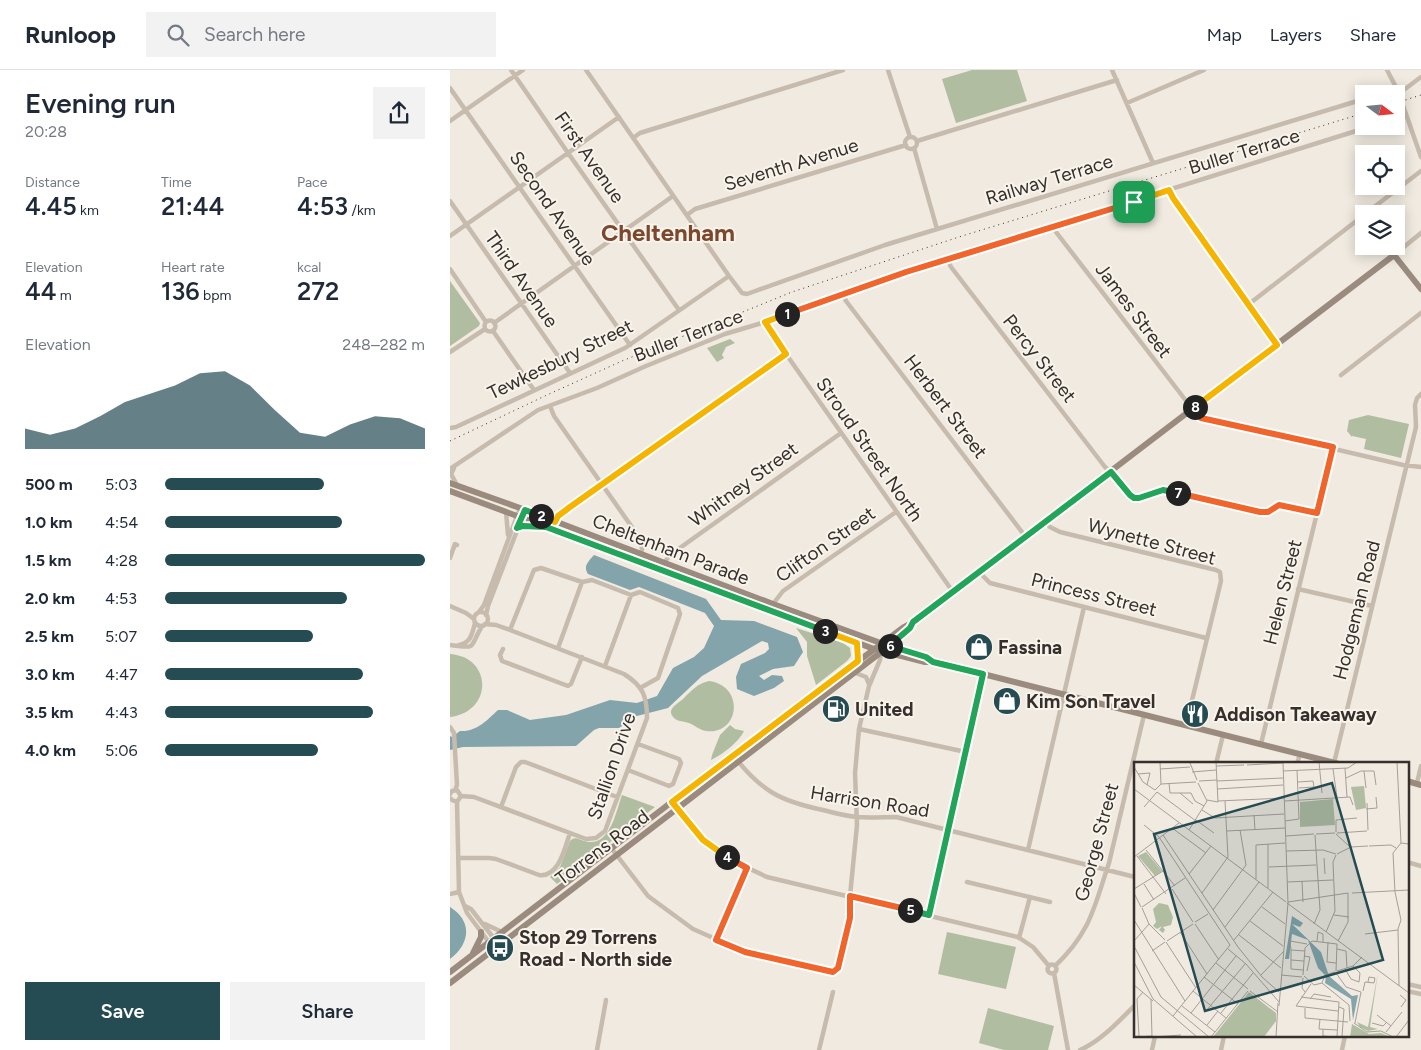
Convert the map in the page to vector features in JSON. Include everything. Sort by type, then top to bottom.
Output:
[{"type":"main road","name":"Torrens Road","points":[[450,972],[502,932],[678,809],[881,651],[885,644],[904,626],[913,622],[980,572],[1394,255]]},
{"type":"main road","points":[[1394,255],[1421,289]]},
{"type":"main road","name":"Cheltenham Parade","points":[[453,484],[773,604],[926,657],[933,662]]},
{"type":"main road","name":"Cheltenham Parade","points":[[450,491],[857,643],[924,662],[933,662]]},
{"type":"main road","points":[[857,643],[858,661]]},
{"type":"main road","name":"Torrens Road","points":[[450,983],[614,852],[672,802],[874,649],[885,644]]},
{"type":"main road","points":[[933,662],[1332,762]]},
{"type":"main road","points":[[768,728],[770,732],[776,733]]},
{"type":"main road","points":[[471,956],[481,932]]},
{"type":"street","name":"First Avenue","points":[[511,70],[679,310]]},
{"type":"street","points":[[450,121],[523,70]]},
{"type":"street","points":[[586,70],[729,276]]},
{"type":"street","points":[[633,138],[640,133],[843,70]]},
{"type":"street","points":[[888,70],[910,137],[917,141]]},
{"type":"street","points":[[1112,70],[1153,163]]},
{"type":"street","points":[[1126,103],[1204,70]]},
{"type":"street","points":[[1387,70],[1394,85]]},
{"type":"street","points":[[1405,89],[1421,77]]},
{"type":"street","points":[[917,141],[1117,80]]},
{"type":"street","name":"Second Avenue","points":[[450,88],[630,345]]},
{"type":"street","name":"Railway Terrace","points":[[729,276],[744,294],[885,245],[1355,102]]},
{"type":"street","points":[[1405,113],[1421,157]]},
{"type":"street","points":[[450,236],[619,117]]},
{"type":"street","name":"Buller Terrace","points":[[450,469],[538,410],[725,334],[947,259],[1355,131]]},
{"type":"street","points":[[910,137],[907,139],[906,145],[908,148],[914,148]]},
{"type":"street","points":[[917,141],[914,148],[937,229]]},
{"type":"street","name":"Seventh Avenue","points":[[687,215],[695,209],[906,145]]},
{"type":"street","points":[[1376,205],[1421,171]]},
{"type":"street","points":[[1169,190],[1277,345]]},
{"type":"street","points":[[486,322],[491,320],[494,322],[521,304],[674,196]]},
{"type":"street","name":"Third Avenue","points":[[450,202],[570,373]]},
{"type":"street","points":[[1249,304],[1355,221]]},
{"type":"street","name":"James Street","points":[[1054,227],[1192,410]]},
{"type":"street","name":"Torrens Road","points":[[1405,246],[1421,233]]},
{"type":"street","name":"Percy Street","points":[[947,259],[1105,467],[1134,498],[1163,490],[1260,512],[1268,512],[1279,505],[1317,513]]},
{"type":"street","points":[[450,269],[486,322],[484,325],[485,329]]},
{"type":"street","name":"Tewkesbury Street","points":[[450,428],[456,427],[630,345],[729,276]]},
{"type":"street","name":"Herbert Street","points":[[843,294],[1025,536]]},
{"type":"street","points":[[1341,375],[1421,313]]},
{"type":"street","points":[[493,330],[495,327],[494,322]]},
{"type":"street","name":"Stroud Street North","points":[[765,322],[953,592]]},
{"type":"street","points":[[450,352],[485,329],[493,330]]},
{"type":"street","points":[[493,330],[534,390]]},
{"type":"street","points":[[555,522],[558,516],[602,484],[786,354]]},
{"type":"street","name":"Hodgeman Road","points":[[1336,762],[1372,606],[1408,464],[1416,427],[1415,406],[1417,398],[1421,394]]},
{"type":"street","points":[[550,406],[554,416],[641,540],[640,554],[637,562]]},
{"type":"street","points":[[1192,410],[1201,418],[1421,467]]},
{"type":"street","name":"Whitney Street","points":[[664,563],[670,555],[841,433]]},
{"type":"street","name":"Helen Street","points":[[1261,744],[1333,447]]},
{"type":"street","points":[[453,484],[451,474],[457,466]]},
{"type":"street","points":[[450,645],[466,644],[471,639],[478,613],[484,605],[508,539],[522,509]]},
{"type":"street","points":[[506,512],[508,539]]},
{"type":"street","name":"Clifton Street","points":[[773,604],[783,592],[896,512]]},
{"type":"street","points":[[458,645],[467,648],[472,645],[487,617],[487,609],[517,528],[519,517]]},
{"type":"street","name":"Wynette Street","points":[[1045,522],[1060,532],[1220,572],[1221,581],[1186,725]]},
{"type":"street","points":[[517,528],[523,526],[546,527]]},
{"type":"street","points":[[450,558],[455,544],[457,545]]},
{"type":"street","points":[[510,630],[534,570],[542,568],[575,581],[592,580],[631,595],[640,592],[678,608],[680,614],[658,678],[640,688]]},
{"type":"street","name":"Princess Street","points":[[980,572],[990,583],[1206,638]]},
{"type":"street","points":[[558,648],[582,582]]},
{"type":"street","points":[[1298,589],[1372,606]]},
{"type":"street","points":[[605,666],[631,595]]},
{"type":"street","points":[[450,606],[466,613],[478,613]]},
{"type":"street","points":[[1028,850],[1084,607]]},
{"type":"street","name":"Stallion Drive","points":[[461,796],[469,795],[586,838],[596,838],[605,831],[647,718],[647,706],[640,688],[634,680],[624,674],[496,625],[483,625],[466,613]]},
{"type":"street","name":"Stallion Drive","points":[[478,613],[487,617],[496,625]]},
{"type":"street","points":[[503,649],[500,655],[502,661],[568,686],[572,684],[582,658]]},
{"type":"street","points":[[614,852],[634,880],[653,900],[693,929],[745,952],[829,972],[835,971],[838,968],[850,918],[850,896],[857,817],[855,773],[859,728],[870,686],[880,660],[881,651]]},
{"type":"street","points":[[853,672],[866,677],[870,686]]},
{"type":"street","points":[[929,915],[983,674]]},
{"type":"street","name":"George Street","points":[[1056,966],[1072,950],[1088,926],[1107,870],[1144,715]]},
{"type":"street","points":[[450,727],[454,733],[457,785],[450,796],[456,802]]},
{"type":"street","points":[[859,728],[966,752]]},
{"type":"street","points":[[1216,762],[1223,734]]},
{"type":"street","points":[[628,770],[669,786],[673,784],[681,763],[679,759],[638,744]]},
{"type":"street","points":[[1298,762],[1300,754]]},
{"type":"street","name":"Harrison Road","points":[[733,755],[759,784],[780,797],[807,807],[857,817],[896,817],[1134,877]]},
{"type":"street","points":[[502,807],[516,767],[521,762],[617,797]]},
{"type":"street","points":[[1419,784],[1421,766]]},
{"type":"street","points":[[455,790],[459,791],[461,796],[456,802],[455,845],[458,858],[459,892],[467,913],[481,932],[492,940]]},
{"type":"street","points":[[672,802],[703,840],[731,860],[747,868],[776,880],[850,896],[1019,938],[1033,947],[1049,966],[1048,971],[1050,974],[1054,973]]},
{"type":"street","points":[[458,858],[496,859],[545,876],[558,865],[570,832]]},
{"type":"street","points":[[1408,862],[1421,866]]},
{"type":"street","points":[[716,940],[747,868]]},
{"type":"street","points":[[967,882],[1050,902]]},
{"type":"street","points":[[450,894],[459,892]]},
{"type":"street","points":[[1019,938],[1030,897]]},
{"type":"street","points":[[464,906],[471,909],[482,922],[497,947]]},
{"type":"street","points":[[482,922],[502,932]]},
{"type":"street","points":[[1049,966],[1056,966],[1054,973],[1069,1050]]},
{"type":"street","points":[[1408,984],[1421,987]]},
{"type":"street","points":[[1408,991],[1421,994]]},
{"type":"street","points":[[820,1050],[833,992]]},
{"type":"street","points":[[597,1050],[606,1000]]},
{"type":"street","points":[[1080,1050],[1118,1023],[1134,1006]]},
{"type":"green space","points":[[972,70],[1017,70],[1027,101],[956,123],[942,79]]},
{"type":"green space","points":[[450,281],[480,323],[479,326],[450,346]]},
{"type":"green space","points":[[730,339],[735,343],[726,347],[722,355],[724,358],[717,362],[707,348]]},
{"type":"green space","points":[[1368,415],[1409,424],[1401,458],[1364,449],[1366,439],[1352,437],[1347,431],[1349,420]]},
{"type":"green space","points":[[796,628],[843,643],[850,648],[851,656],[816,685],[807,656],[807,642]]},
{"type":"green space","points":[[450,654],[464,657],[474,664],[480,674],[482,685],[480,696],[474,705],[464,713],[450,717]]},
{"type":"green space","points":[[709,681],[721,685],[729,692],[733,700],[734,710],[726,726],[717,730],[706,731],[674,718],[671,712],[673,707],[695,688]]},
{"type":"green space","points":[[730,725],[735,729],[744,731],[730,748],[711,760],[720,735]]},
{"type":"green space","points":[[622,795],[655,807],[557,884],[550,877],[560,867],[570,841],[575,838],[593,842],[606,834],[614,819]]},
{"type":"green space","points":[[947,932],[1016,947],[1006,989],[938,974]]},
{"type":"green space","points":[[988,1008],[1054,1026],[1048,1050],[1004,1050],[979,1043]]},
{"type":"water","points":[[594,555],[706,599],[721,620],[754,621],[797,637],[803,652],[794,666],[773,669],[759,676],[764,680],[772,675],[782,676],[784,681],[774,688],[754,696],[737,689],[736,677],[741,664],[765,653],[769,649],[768,643],[762,641],[702,676],[668,708],[633,717],[619,728],[599,728],[594,730],[576,746],[463,747],[450,750],[450,736],[452,737],[460,731],[472,730],[498,710],[507,710],[530,720],[566,715],[610,700],[637,703],[657,696],[673,668],[694,657],[704,648],[714,626],[705,613],[639,587],[630,590],[588,574],[586,566]]},
{"type":"water","points":[[450,907],[463,919],[466,933],[462,947],[450,959]]},
{"type":"railway","points":[[1405,100],[1421,95]]},
{"type":"railway","points":[[450,441],[622,361],[792,292],[962,236],[1355,116]]},
{"type":"place","name":"Fassina","points":[[979,647]]},
{"type":"place","name":"Kim Son Travel","points":[[1007,701]]},
{"type":"place","name":"United","points":[[836,709]]},
{"type":"place","name":"Addison Takeaway","points":[[1195,714]]},
{"type":"place","name":"Stop 29 Torrens Road - North side","points":[[500,948]]},
{"type":"district","name":"Cheltenham","points":[[668,233]]},
{"type":"route","points":[[1169,190],[1277,345],[1192,410],[1201,418],[1333,447],[1317,513],[1279,505],[1264,513],[1163,490],[1134,498],[1111,472],[913,622],[910,628],[889,646],[926,657],[933,662],[983,674],[929,915],[850,896],[850,918],[838,968],[833,972],[745,952],[716,940],[747,868],[731,860],[703,840],[672,802],[858,661],[857,643],[546,527],[523,526],[517,528],[525,510],[555,522],[558,516],[570,507],[786,354],[765,322],[906,272],[1134,202],[1169,190]]}]
